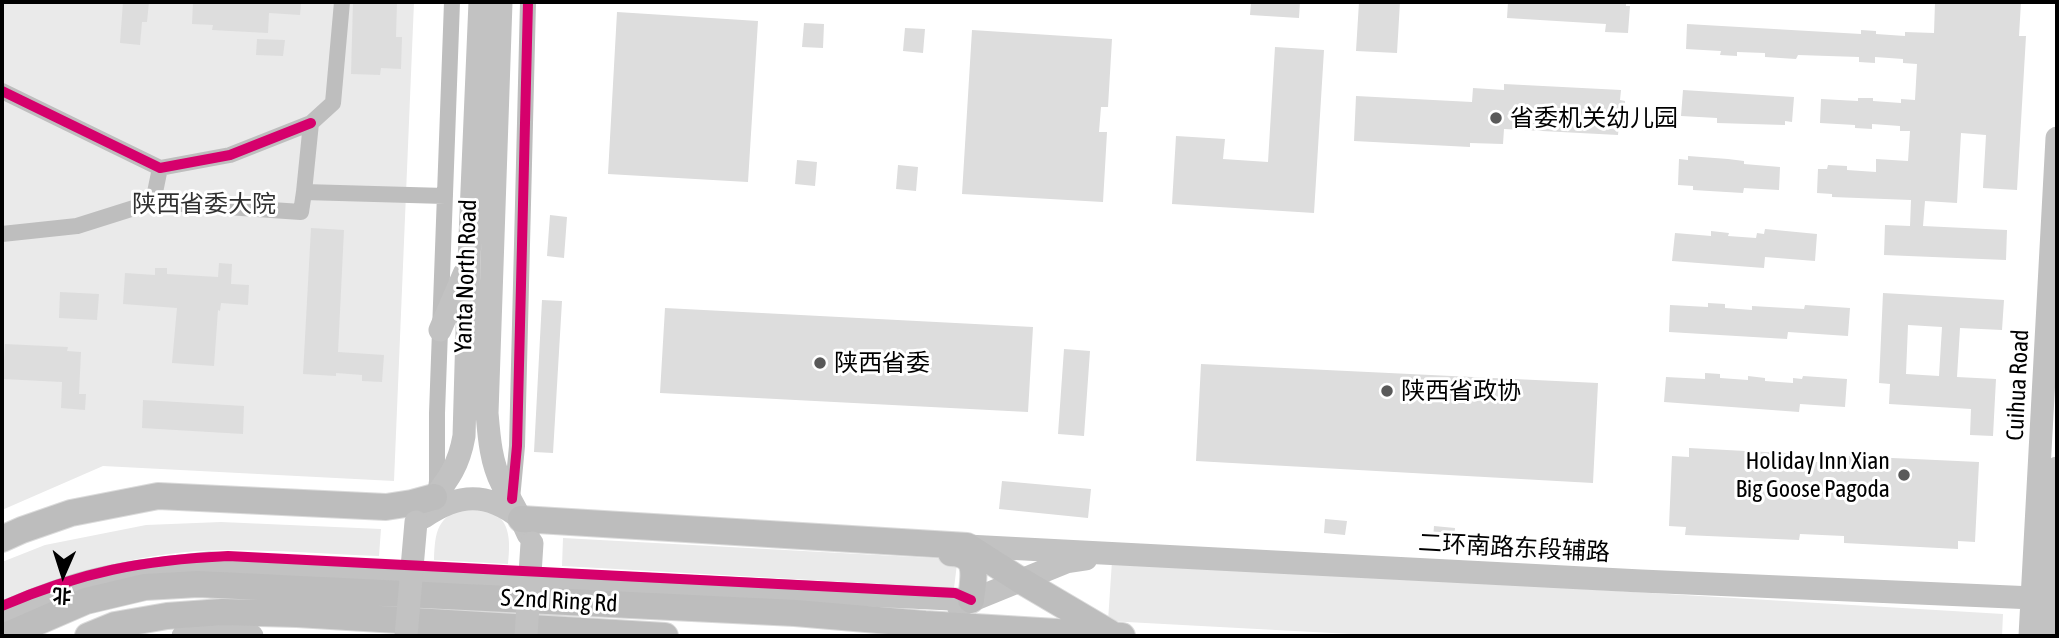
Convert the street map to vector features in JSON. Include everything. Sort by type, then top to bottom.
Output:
[{"type":"highway","points":[[2,539],[71,513],[158,496],[386,507],[435,497]]},
{"type":"highway","points":[[516,509],[967,545],[1114,636]]},
{"type":"highway","points":[[2,552],[68,528],[112,519],[188,510],[384,518],[416,522]]},
{"type":"highway","points":[[532,543],[563,532],[961,553],[970,559],[973,565],[971,600]]},
{"type":"highway","name":"S 2nd Ring Rd","points":[[5,636],[86,601],[145,587],[198,584],[795,612],[925,624],[1122,636]]},
{"type":"highway","name":"S 2nd Ring Rd","points":[[88,636],[115,625],[167,616],[222,612],[665,636]]},
{"type":"main road","name":"Yanta North Road","points":[[416,522],[453,473],[464,436],[480,2]]},
{"type":"main road","name":"Yanta North Road","points":[[501,2],[487,413],[489,444],[501,482],[532,543]]},
{"type":"main road","name":"Cuihua Road","points":[[2050,636],[2047,598],[2057,138]]},
{"type":"main road","points":[[440,330],[469,261]]},
{"type":"main road","name":"Cuihua Road","points":[[2031,636],[2047,598],[2057,468]]},
{"type":"main road","points":[[406,636],[416,522],[441,506],[476,498],[489,499],[516,509]]},
{"type":"main road","points":[[526,636],[532,543]]},
{"type":"main road","name":"二环南路东段辅路","points":[[967,545],[1641,581],[2047,598]]},
{"type":"main road","points":[[925,624],[971,600],[1066,562],[1116,553]]},
{"type":"main road","points":[[2,614],[52,593],[114,575],[209,563],[971,600]]},
{"type":"main road","points":[[183,636],[252,636]]},
{"type":"street","points":[[2,91],[160,168],[230,155],[311,123],[333,103],[342,2]]},
{"type":"street","points":[[435,497],[452,2]]},
{"type":"street","points":[[516,509],[528,2]]},
{"type":"street","points":[[2,234],[77,226],[153,202],[301,212],[311,123]]},
{"type":"street","points":[[153,202],[160,168]]},
{"type":"street","points":[[304,192],[445,196]]},
{"type":"green space","name":"陕西省委大院","points":[[2,2],[414,2],[394,481],[103,466],[2,510]]},
{"type":"green space","points":[[467,506],[487,510],[502,520],[508,533],[508,564],[434,560],[435,541],[440,526],[449,515]]},
{"type":"green space","points":[[221,522],[381,529],[379,556],[224,550],[167,554],[83,572],[2,602],[2,562],[45,545],[146,525]]},
{"type":"green space","points":[[563,538],[951,559],[957,564],[954,588],[562,566]]},
{"type":"green space","points":[[1112,561],[2003,614],[2002,636],[1388,636],[1108,621]]},
{"type":"building","points":[[123,2],[149,2],[147,22],[142,22],[140,45],[120,43]]},
{"type":"building","points":[[193,2],[301,3],[300,15],[269,13],[268,33],[212,30],[213,25],[192,24]]},
{"type":"building","points":[[353,2],[397,2],[396,37],[402,37],[401,69],[381,68],[380,75],[351,74]]},
{"type":"building","points":[[1251,2],[1300,2],[1299,18],[1250,15]]},
{"type":"building","points":[[1359,2],[1400,2],[1397,53],[1356,51]]},
{"type":"building","points":[[1508,2],[1626,2],[1626,6],[1630,6],[1628,33],[1605,32],[1606,24],[1507,18]]},
{"type":"building","points":[[1935,2],[2021,2],[2019,36],[2026,36],[2017,190],[1983,188],[1986,135],[1961,133],[1957,203],[1925,201],[1923,226],[2007,230],[2006,260],[1884,255],[1885,225],[1910,226],[1911,200],[1832,197],[1832,194],[1817,193],[1818,169],[1827,169],[1828,165],[1847,166],[1847,170],[1876,172],[1876,159],[1908,161],[1910,131],[1900,131],[1900,126],[1872,124],[1872,129],[1820,123],[1821,99],[1858,101],[1858,98],[1873,98],[1873,101],[1901,103],[1901,99],[1915,100],[1917,64],[1903,63],[1903,59],[1875,57],[1875,63],[1859,62],[1859,57],[1798,55],[1796,59],[1765,57],[1765,53],[1737,52],[1737,56],[1720,55],[1721,51],[1686,49],[1687,24],[1861,34],[1861,30],[1905,36],[1905,32],[1934,33]]},
{"type":"building","points":[[617,12],[758,21],[748,182],[608,174]]},
{"type":"building","points":[[804,23],[824,24],[823,48],[802,47]]},
{"type":"building","points":[[905,28],[925,29],[923,53],[903,51]]},
{"type":"building","points":[[972,30],[1112,39],[1108,107],[1101,107],[1099,132],[1107,132],[1103,202],[962,194]]},
{"type":"building","points":[[257,39],[285,40],[283,56],[256,55]]},
{"type":"building","points":[[1275,47],[1324,50],[1314,213],[1172,204],[1176,136],[1225,139],[1223,159],[1268,162]]},
{"type":"building","points":[[1504,84],[1621,90],[1620,100],[1625,101],[1624,125],[1619,124],[1618,135],[1504,129],[1503,144],[1470,143],[1470,147],[1354,141],[1356,96],[1472,102],[1473,88],[1504,90]]},
{"type":"building","points":[[1683,90],[1794,97],[1792,122],[1785,121],[1785,125],[1717,123],[1717,118],[1681,116]]},
{"type":"building","points":[[1688,156],[1780,167],[1779,190],[1744,188],[1743,193],[1693,190],[1693,186],[1678,185],[1679,159],[1688,160]]},
{"type":"building","points":[[797,160],[817,162],[815,186],[795,184]]},
{"type":"building","points":[[898,165],[918,167],[916,191],[896,189]]},
{"type":"building","points":[[550,215],[567,217],[564,258],[547,256]]},
{"type":"building","points":[[311,228],[344,230],[338,352],[384,355],[382,382],[362,381],[362,375],[303,374]]},
{"type":"building","points":[[1765,229],[1817,234],[1815,261],[1765,257],[1764,268],[1672,261],[1675,233],[1711,236],[1711,231],[1729,233],[1728,236],[1756,238],[1757,233],[1764,234]]},
{"type":"building","points":[[219,263],[232,264],[231,284],[249,285],[248,305],[221,303],[220,311],[218,310],[214,366],[172,363],[177,308],[123,304],[125,273],[155,275],[155,268],[167,268],[167,274],[218,277]]},
{"type":"building","points":[[60,292],[99,294],[97,320],[59,318]]},
{"type":"building","points":[[1883,293],[2004,300],[2002,330],[1960,328],[1957,377],[1996,379],[1993,436],[1970,435],[1971,409],[1889,404],[1890,384],[1879,383]],"holes":[[[1908,325],[1942,327],[1939,376],[1906,374]]]},
{"type":"building","points":[[542,300],[562,301],[553,453],[534,452]]},
{"type":"building","points":[[1708,303],[1725,304],[1725,308],[1752,310],[1752,306],[1850,308],[1848,336],[1788,332],[1787,339],[1669,332],[1670,305],[1708,307]]},
{"type":"building","points":[[665,308],[1033,327],[1028,412],[660,393]]},
{"type":"building","points":[[5,344],[68,347],[67,351],[81,352],[79,394],[86,394],[85,410],[61,408],[62,382],[3,379]]},
{"type":"building","points":[[1064,349],[1090,351],[1084,436],[1058,434]]},
{"type":"building","points":[[1201,364],[1598,383],[1593,483],[1196,461]]},
{"type":"building","points":[[1705,373],[1720,374],[1720,378],[1748,380],[1748,376],[1765,378],[1765,381],[1793,383],[1793,378],[1802,379],[1803,376],[1847,379],[1845,407],[1800,404],[1799,412],[1664,402],[1666,377],[1705,379]]},
{"type":"building","points":[[143,400],[244,406],[243,434],[142,428]]},
{"type":"building","points":[[1689,448],[1802,454],[1802,461],[1848,464],[1849,456],[1979,462],[1975,542],[1958,541],[1958,549],[1844,543],[1844,536],[1800,534],[1799,540],[1685,535],[1686,527],[1669,526],[1672,456],[1689,457]]},
{"type":"building","points":[[1002,481],[1091,489],[1088,518],[999,509]]},
{"type":"building","points":[[1325,519],[1347,521],[1345,535],[1324,533]]},
{"type":"building","points":[[1434,526],[1455,528],[1454,540],[1433,539]]},
{"type":"cycle path","points":[[512,499],[517,446],[528,2]]},
{"type":"cycle path","points":[[2,91],[160,168],[230,155],[311,123]]},
{"type":"cycle path","points":[[2,606],[58,584],[112,570],[168,561],[228,556],[955,593],[971,600]]},
{"type":"place","name":"省委机关幼儿园","points":[[1496,118]]},
{"type":"place","name":"陕西省委","points":[[820,363]]},
{"type":"place","name":"陕西省政协","points":[[1387,391]]},
{"type":"place","name":"Holiday Inn Xian Big Goose Pagoda","points":[[1904,475]]}]
